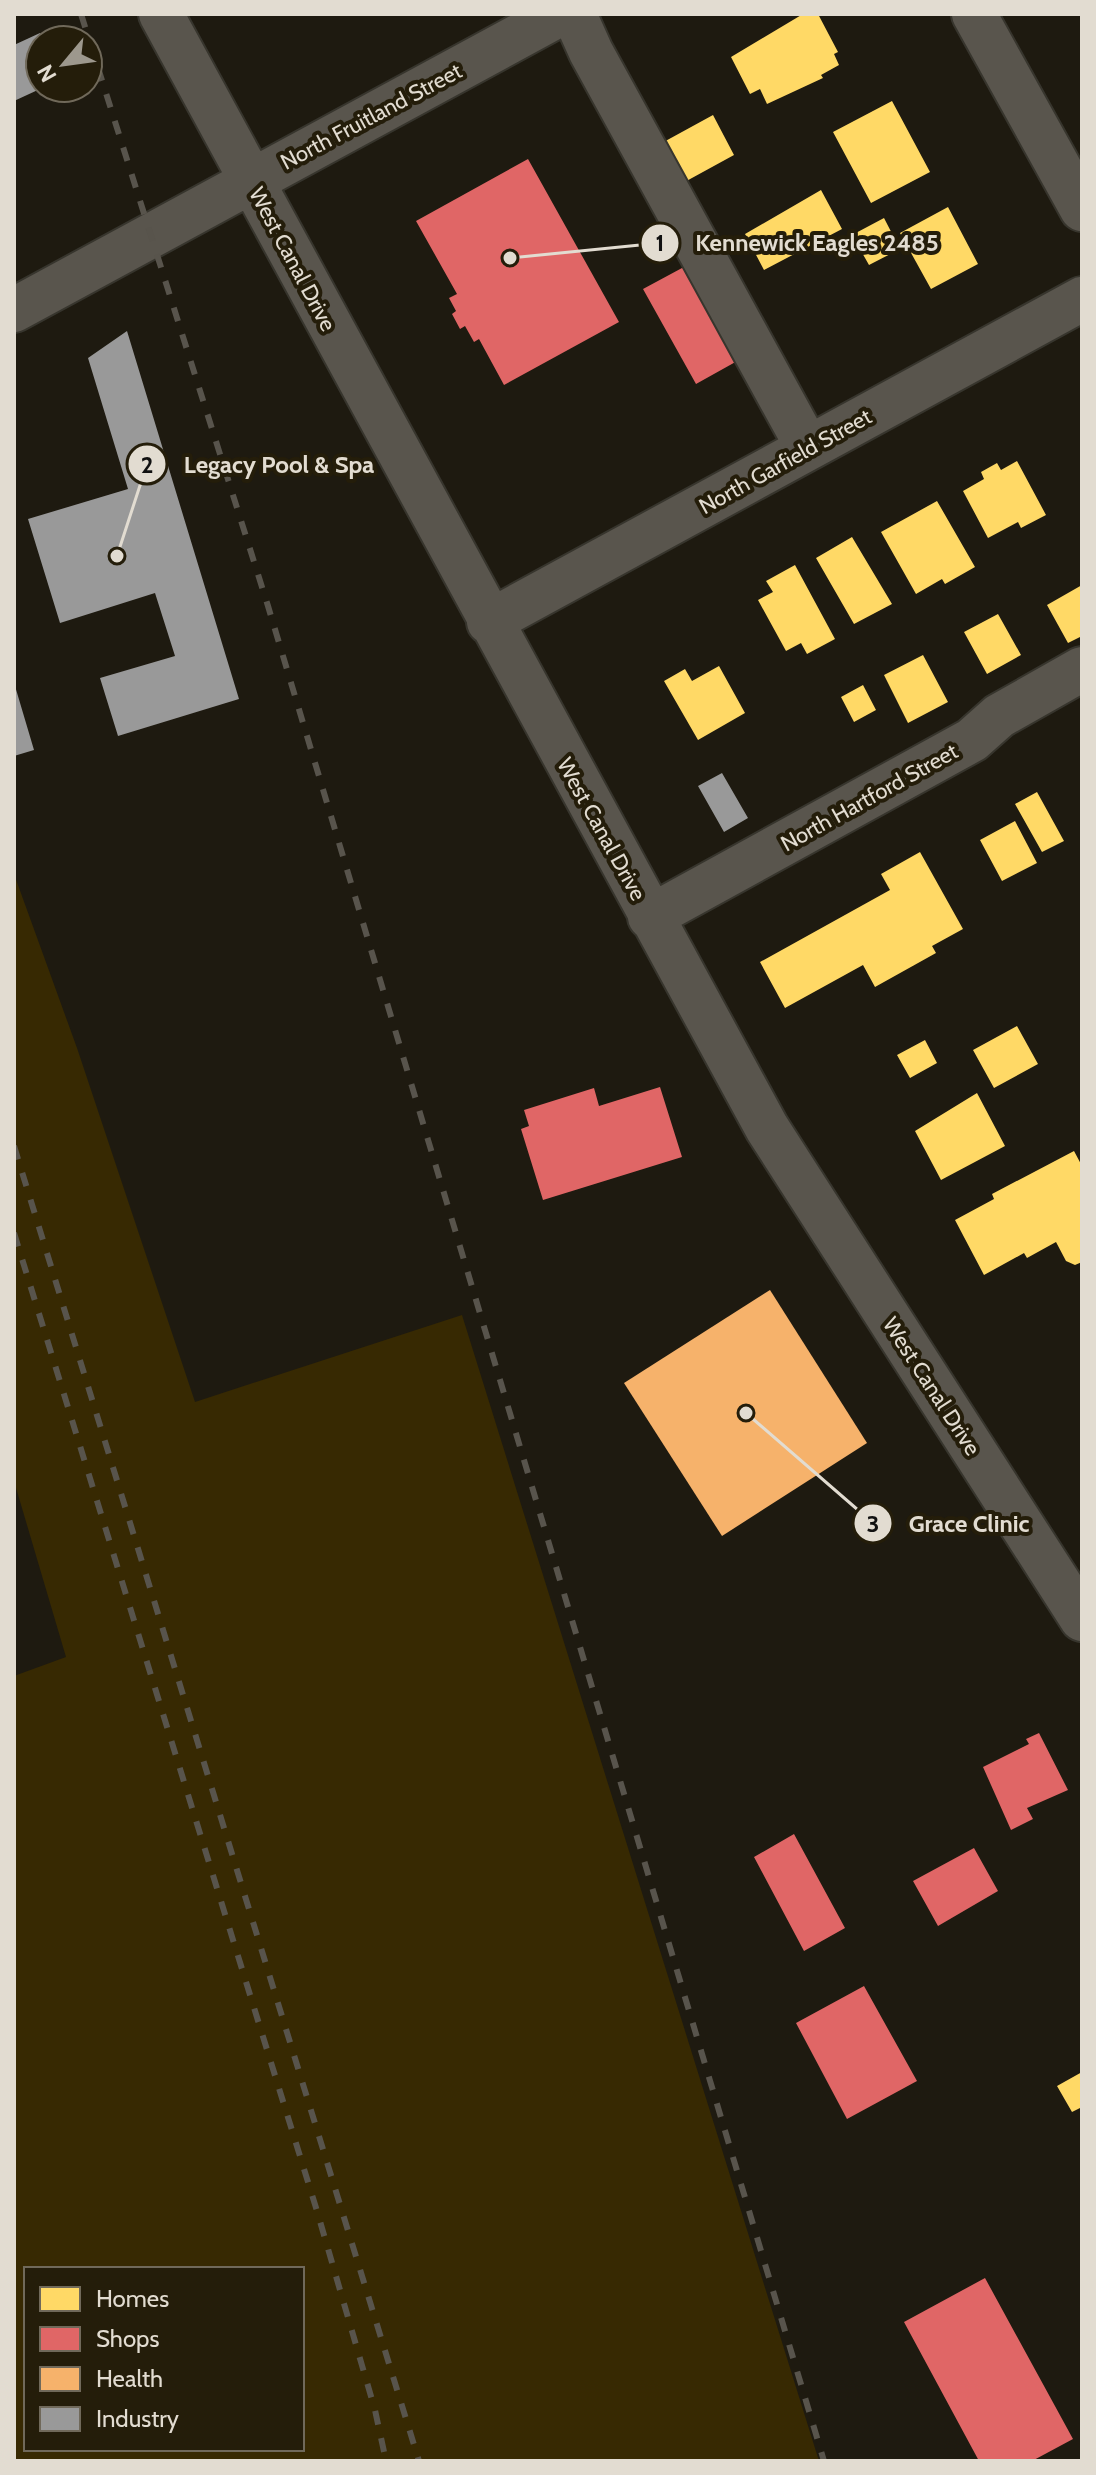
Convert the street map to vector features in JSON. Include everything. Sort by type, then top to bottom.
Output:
[{"type":"street","name":"West Canal Drive","points":[[161,14],[650,917],[810,1198],[1082,1619]]},
{"type":"street","name":"North Fruitland Street","points":[[14,310],[560,14]]},
{"type":"street","points":[[574,14],[591,52],[808,448]]},
{"type":"street","points":[[974,14],[1082,209]]},
{"type":"street","name":"North Garfield Street","points":[[489,622],[1082,299]]},
{"type":"street","name":"North Hartford Street","points":[[650,917],[972,740],[999,716],[1082,669]]},
{"type":"shaded area","points":[[14,874],[77,1048],[195,1402],[462,1315],[819,2461],[14,2461],[14,1676],[66,1657],[14,1481]]},
{"type":"building: Homes","points":[[803,14],[818,14],[838,52],[834,54],[839,65],[821,75],[823,78],[767,104],[760,89],[750,94],[731,57]]},
{"type":"building: Homes","points":[[892,101],[930,172],[871,203],[833,132]]},
{"type":"building: Homes","points":[[713,115],[734,155],[681,184],[660,144]]},
{"type":"building: Homes","points":[[821,190],[842,229],[764,270],[745,234]]},
{"type":"building: Homes","points":[[948,207],[978,264],[931,289],[900,233]]},
{"type":"building: Homes","points":[[884,218],[900,249],[869,265],[852,235]]},
{"type":"building: Homes","points":[[1017,461],[1046,515],[1021,528],[1018,522],[988,538],[963,491],[984,479],[981,472],[997,463],[1001,470]]},
{"type":"building: Homes","points":[[937,501],[975,567],[945,584],[942,579],[916,594],[881,532]]},
{"type":"building: Homes","points":[[852,537],[892,604],[854,624],[816,558]]},
{"type":"building: Homes","points":[[795,565],[835,639],[807,654],[801,643],[786,651],[758,600],[773,592],[766,581]]},
{"type":"building: Homes","points":[[1082,585],[1082,636],[1068,643],[1047,605]]},
{"type":"building: Homes","points":[[998,614],[1021,655],[987,674],[964,632]]},
{"type":"building: Homes","points":[[923,655],[948,702],[908,723],[884,675]]},
{"type":"building: Homes","points":[[719,666],[745,713],[698,740],[664,681],[685,669],[692,681]]},
{"type":"building: Homes","points":[[863,685],[876,710],[854,722],[841,697]]},
{"type":"building: Homes","points":[[1037,792],[1064,841],[1042,852],[1015,804]]},
{"type":"building: Homes","points":[[1015,821],[1037,863],[1002,881],[980,840]]},
{"type":"building: Homes","points":[[920,852],[963,929],[932,946],[936,953],[875,987],[863,965],[785,1008],[760,962],[890,890],[881,874]]},
{"type":"building: Homes","points":[[1017,1026],[1038,1064],[994,1088],[973,1050]]},
{"type":"building: Homes","points":[[925,1040],[937,1063],[910,1078],[897,1055]]},
{"type":"building: Homes","points":[[977,1093],[1005,1146],[941,1180],[915,1131]]},
{"type":"building: Homes","points":[[1074,1151],[1082,1166],[1082,1262],[1075,1265],[1066,1261],[1056,1242],[1027,1258],[1024,1253],[984,1275],[955,1220],[994,1199],[992,1194]]},
{"type":"building: Homes","points":[[1082,2072],[1082,2107],[1072,2112],[1057,2086]]},
{"type":"building: Shops","points":[[528,159],[619,322],[504,385],[479,339],[474,342],[465,326],[460,329],[452,314],[456,311],[449,298],[457,294],[416,221]]},
{"type":"building: Shops","points":[[695,261],[748,355],[696,384],[643,289]]},
{"type":"building: Shops","points":[[660,1087],[682,1157],[543,1200],[521,1129],[529,1126],[524,1110],[594,1088],[599,1106]]},
{"type":"building: Shops","points":[[1039,1733],[1068,1790],[1027,1808],[1033,1819],[1011,1830],[983,1767],[1029,1744],[1026,1739]]},
{"type":"building: Shops","points":[[794,1834],[845,1928],[804,1951],[754,1857]]},
{"type":"building: Shops","points":[[974,1848],[998,1891],[938,1926],[913,1881]]},
{"type":"building: Shops","points":[[864,1986],[917,2081],[847,2119],[796,2023]]},
{"type":"building: Shops","points":[[985,2278],[1073,2439],[1032,2461],[979,2461],[904,2322]]},
{"type":"building: Health","points":[[770,1290],[867,1443],[722,1536],[624,1383]]},
{"type":"building: Industry","points":[[24,40],[24,96],[14,101],[14,45]]},
{"type":"building: Industry","points":[[127,331],[239,699],[118,736],[100,678],[175,656],[155,593],[60,623],[28,519],[128,489],[88,358]]},
{"type":"building: Industry","points":[[14,687],[34,750],[14,756]]},
{"type":"building: Industry","points":[[722,773],[748,818],[724,832],[698,786]]},
{"type":"railway","points":[[81,14],[268,606],[824,2461]]},
{"type":"railway","points":[[14,1146],[419,2461]]},
{"type":"railway","points":[[14,1233],[317,2211],[375,2410],[386,2461]]},
{"type":"place","name":"Kennewick Eagles 2485","points":[[510,258]]},
{"type":"place","name":"Legacy Pool & Spa","points":[[117,556]]},
{"type":"place","name":"Grace Clinic","points":[[746,1413]]}]
